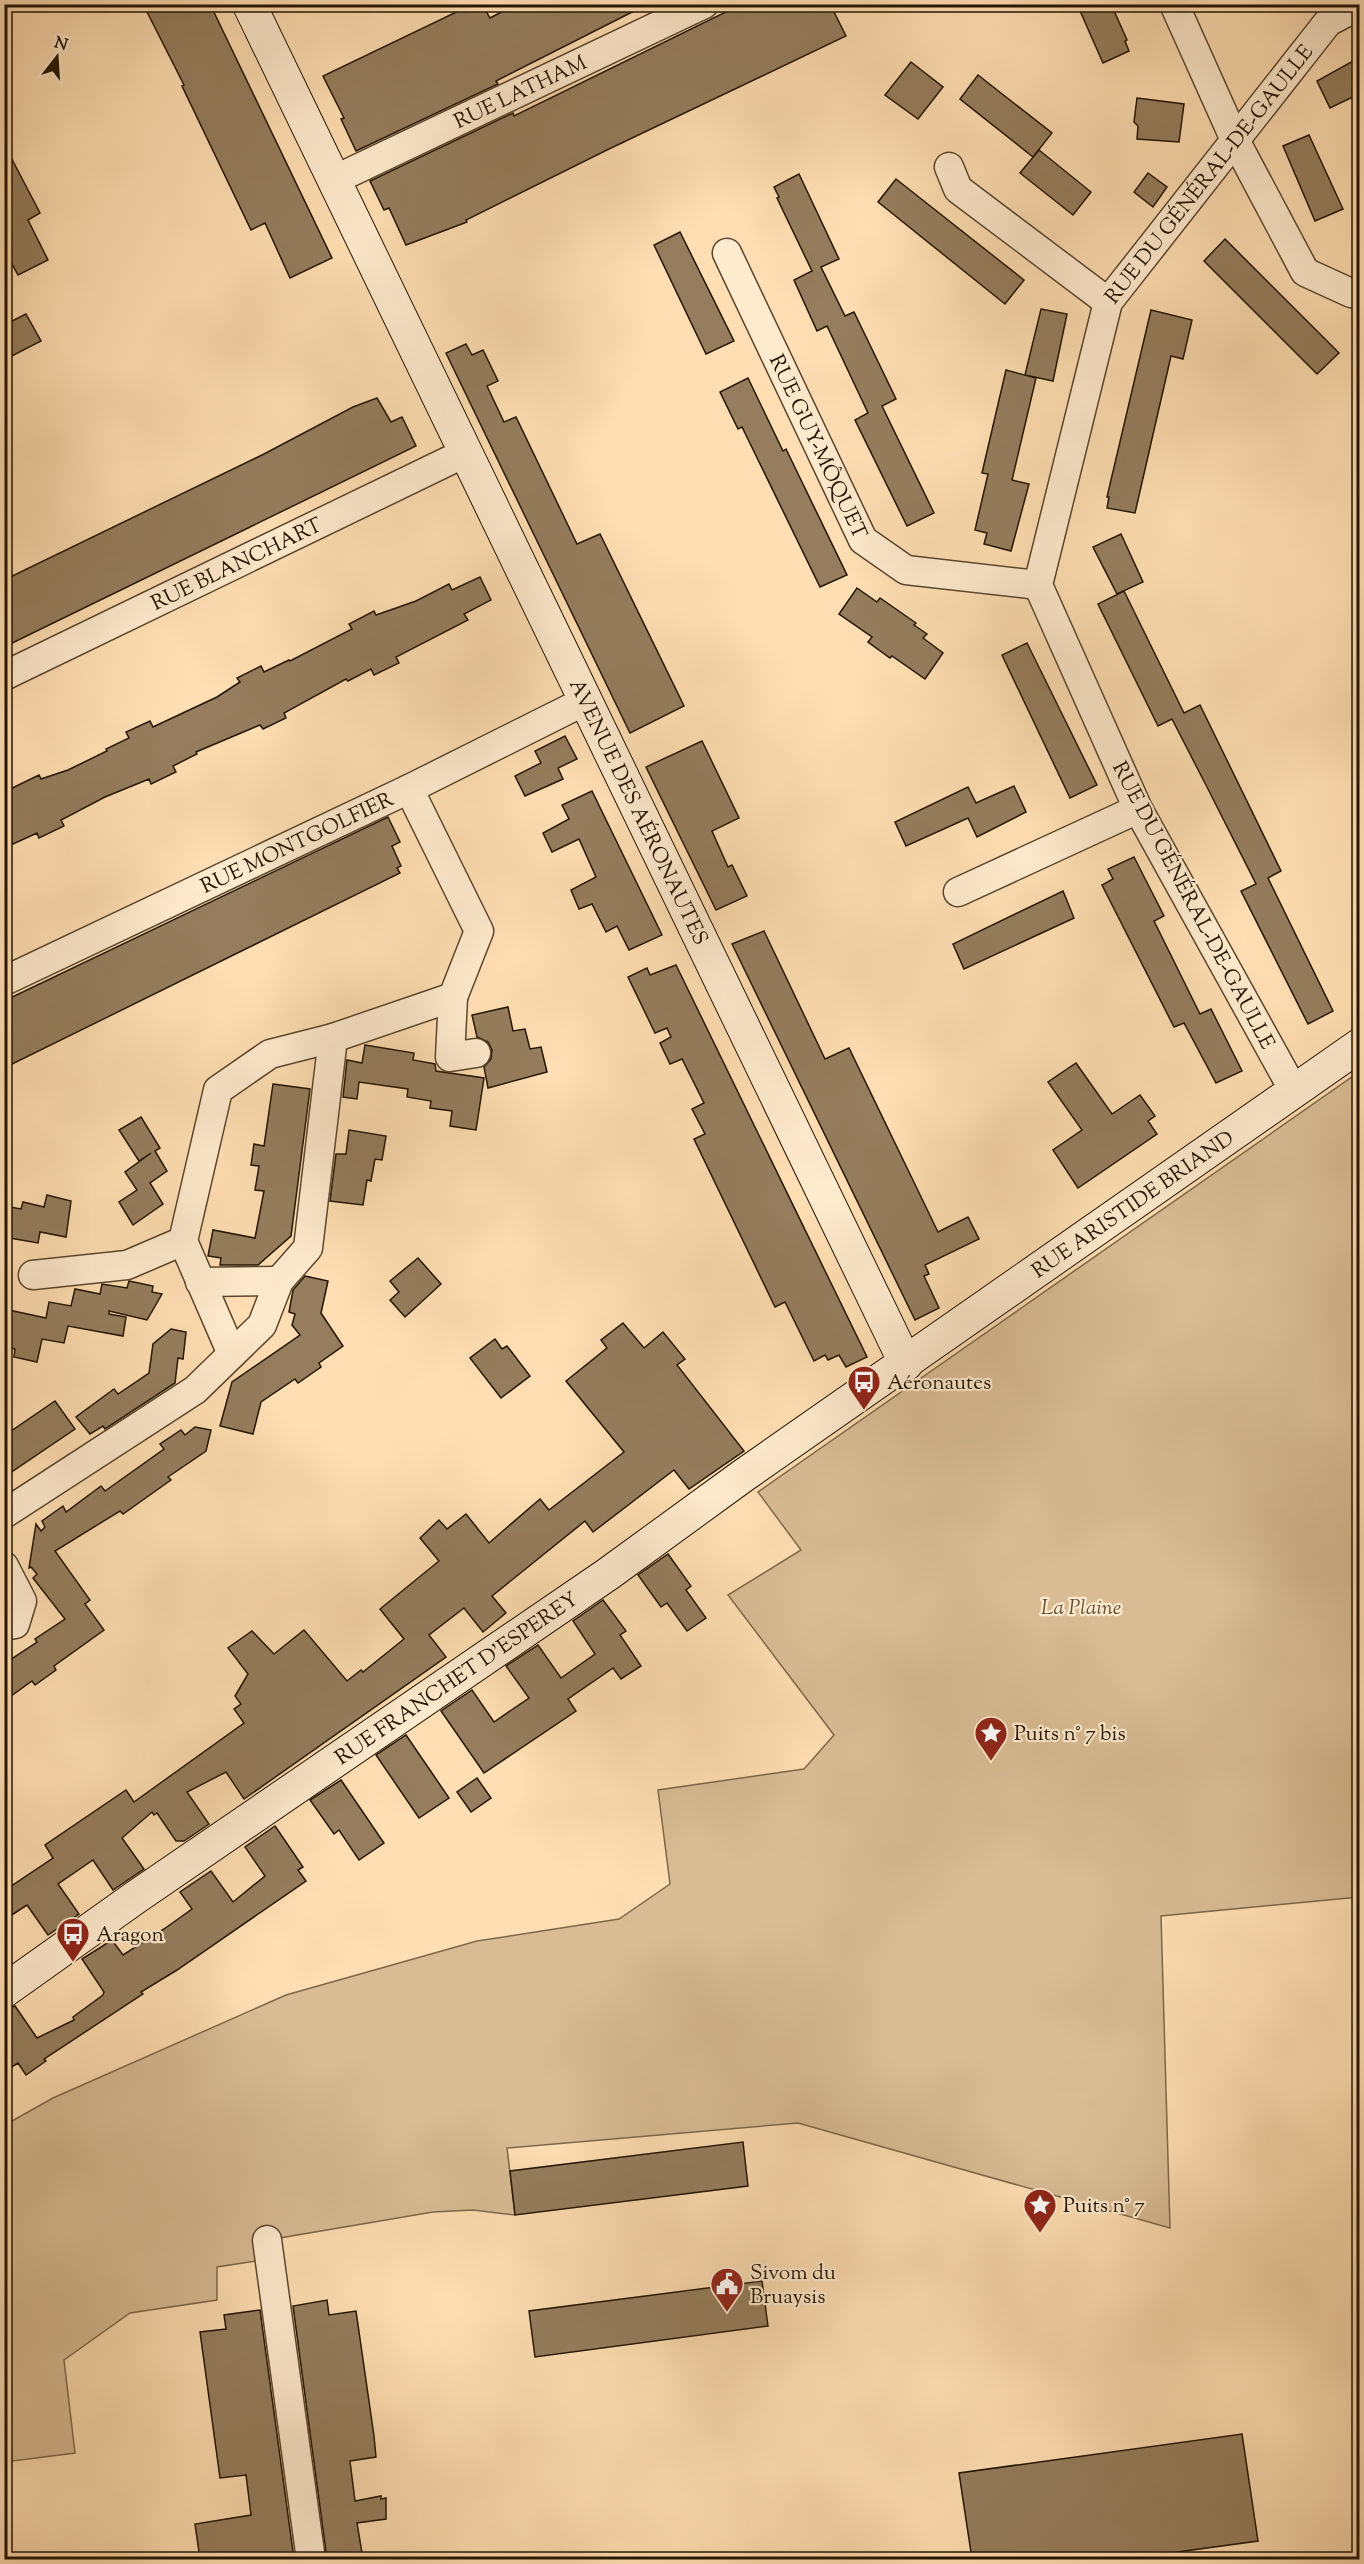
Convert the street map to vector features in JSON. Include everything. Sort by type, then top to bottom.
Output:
[{"type":"street","name":"AVENUE DES AÉRONAUTES","points":[[249,4],[906,1364]]},
{"type":"street","name":"RUE LATHAM","points":[[334,180],[704,4]]},
{"type":"street","points":[[1174,4],[1234,140],[1305,272],[1351,293],[1359,294]]},
{"type":"street","name":"RUE DU GÉNÉRAL-DE-GAULLE","points":[[1294,1091],[1138,809],[1038,585],[1108,302],[1328,22],[1359,6]]},
{"type":"street","points":[[949,167],[958,189],[1108,302]]},
{"type":"street","name":"RUE GUY-MÔQUET","points":[[727,253],[863,540],[906,570],[1038,585]]},
{"type":"street","name":"RUE BLANCHART","points":[[4,676],[467,452]]},
{"type":"street","name":"RUE MONTGOLFIER","points":[[4,981],[409,789],[587,700]]},
{"type":"street","points":[[409,789],[479,931],[453,997],[450,1057],[477,1053]]},
{"type":"street","points":[[958,892],[1138,809]]},
{"type":"street","points":[[232,1354],[183,1241],[218,1090],[270,1054],[333,1038],[453,997]]},
{"type":"street","points":[[4,1514],[195,1390],[262,1325],[279,1281],[308,1248],[333,1038]]},
{"type":"street","name":"RUE ARISTIDE BRIAND","points":[[906,1364],[1359,1045]]},
{"type":"street","points":[[33,1275],[127,1265],[183,1241]]},
{"type":"street","points":[[200,1282],[279,1281]]},
{"type":"street","name":"RUE FRANCHET D'ESPEREY","points":[[4,1991],[146,1890],[608,1574],[744,1474],[906,1364]]},
{"type":"street","points":[[4,1566],[22,1601],[15,1624],[4,1626]]},
{"type":"street","points":[[267,2240],[311,2559]]},
{"type":"green space","name":"La Plaine","points":[[1359,1072],[1359,1897],[1161,1916],[1170,2228],[798,2123],[507,2148],[515,2215],[473,2210],[433,2212],[268,2240],[269,2259],[217,2267],[217,2300],[130,2313],[64,2360],[75,2453],[5,2462],[5,2125],[53,2098],[286,1995],[477,1941],[619,1919],[670,1884],[658,1790],[804,1769],[834,1735],[728,1595],[801,1550],[758,1492]]},
{"type":"building","points":[[143,4],[210,4],[332,258],[290,278],[265,223],[251,230],[182,86],[184,85]]},
{"type":"building","points":[[473,4],[482,4],[490,18],[517,4],[648,4],[496,81],[498,84],[356,151],[341,119],[344,118],[323,76]]},
{"type":"building","points":[[742,4],[830,4],[846,36],[609,149],[466,220],[467,222],[406,245],[389,208],[384,210],[370,181],[513,113],[514,116]]},
{"type":"building","points":[[1077,4],[1111,4],[1127,40],[1125,41],[1129,51],[1103,63]]},
{"type":"building","points":[[1353,61],[1359,73],[1359,94],[1330,108],[1317,81]]},
{"type":"building","points":[[911,62],[943,87],[918,119],[885,95]]},
{"type":"building","points":[[978,75],[1052,133],[1033,157],[960,99]]},
{"type":"building","points":[[1137,98],[1184,104],[1179,142],[1137,139],[1138,126],[1134,122]]},
{"type":"building","points":[[1309,135],[1343,209],[1315,221],[1283,146]]},
{"type":"building","points":[[4,144],[40,213],[28,220],[48,260],[18,275],[4,249]]},
{"type":"building","points":[[1039,150],[1091,192],[1073,215],[1020,173]]},
{"type":"building","points":[[1148,173],[1167,187],[1153,207],[1134,192]]},
{"type":"building","points":[[799,174],[839,259],[821,267],[845,316],[854,312],[896,399],[882,406],[934,513],[907,526],[855,420],[868,413],[827,326],[817,331],[794,280],[812,271],[777,198],[779,197],[774,187]]},
{"type":"building","points":[[896,179],[1024,280],[1005,304],[878,202]]},
{"type":"building","points":[[680,232],[734,341],[706,354],[654,245]]},
{"type":"building","points":[[1225,239],[1339,353],[1317,374],[1204,261]]},
{"type":"building","points":[[1041,309],[1067,314],[1053,381],[1025,375]]},
{"type":"building","points":[[1151,310],[1192,320],[1183,359],[1171,356],[1135,513],[1107,508],[1109,497],[1107,497]]},
{"type":"building","points":[[26,314],[41,341],[4,360],[4,325]]},
{"type":"building","points":[[466,344],[472,355],[483,350],[498,381],[487,386],[504,422],[516,417],[577,544],[600,534],[684,706],[630,733],[446,353]]},
{"type":"building","points":[[1006,370],[1036,378],[1012,480],[1029,484],[1011,551],[984,544],[987,533],[975,530],[988,474],[982,473]]},
{"type":"building","points":[[748,378],[783,451],[786,449],[847,575],[820,587],[742,427],[738,429],[720,392]]},
{"type":"building","points":[[377,398],[391,422],[402,417],[416,446],[4,647],[4,580],[264,454],[353,407]]},
{"type":"building","points":[[1121,534],[1143,582],[1117,594],[1093,547]]},
{"type":"building","points":[[480,577],[491,600],[464,614],[468,620],[396,657],[399,663],[374,675],[371,669],[348,681],[346,679],[284,713],[286,718],[263,729],[260,725],[196,752],[197,754],[173,766],[176,772],[151,784],[149,779],[105,797],[61,820],[64,826],[39,838],[37,833],[4,846],[4,792],[39,775],[41,779],[68,770],[107,751],[106,749],[129,738],[126,732],[150,721],[153,727],[217,697],[240,682],[237,678],[261,666],[264,672],[290,661],[352,629],[349,624],[374,611],[376,615],[416,601],[449,584],[452,590]]},
{"type":"building","points":[[857,588],[877,602],[880,598],[916,623],[914,625],[927,634],[923,638],[943,653],[925,679],[868,642],[872,637],[839,614]]},
{"type":"building","points":[[1124,591],[1184,713],[1200,705],[1281,871],[1268,878],[1333,1011],[1308,1024],[1241,891],[1256,884],[1172,719],[1158,726],[1098,604]]},
{"type":"building","points":[[1027,643],[1097,785],[1070,798],[1002,655]]},
{"type":"building","points":[[565,736],[577,759],[558,768],[563,779],[525,796],[515,776],[541,763],[535,751]]},
{"type":"building","points":[[702,741],[739,818],[712,831],[728,867],[732,865],[747,896],[716,910],[646,767]]},
{"type":"building","points":[[1014,786],[1026,812],[977,837],[968,818],[906,846],[895,822],[968,787],[976,803]]},
{"type":"building","points":[[592,791],[662,935],[629,950],[617,926],[606,932],[592,904],[579,909],[571,890],[596,877],[579,839],[552,852],[543,833],[569,819],[562,805]]},
{"type":"building","points":[[388,817],[400,842],[392,846],[401,866],[397,868],[400,873],[4,1068],[4,1001]]},
{"type":"building","points":[[1134,857],[1164,916],[1154,921],[1200,1014],[1211,1009],[1242,1071],[1216,1083],[1184,1023],[1174,1027],[1102,885],[1113,879],[1108,869]]},
{"type":"building","points":[[1063,891],[1074,918],[964,969],[953,944]]},
{"type":"building","points":[[764,931],[825,1059],[849,1048],[938,1232],[968,1217],[979,1239],[925,1265],[929,1274],[924,1276],[939,1308],[915,1320],[732,944]]},
{"type":"building","points":[[676,965],[867,1357],[846,1367],[839,1355],[828,1360],[825,1355],[814,1361],[785,1302],[775,1307],[694,1139],[705,1134],[692,1109],[704,1103],[682,1059],[670,1064],[660,1043],[671,1037],[667,1028],[655,1033],[628,977],[647,968],[650,975]]},
{"type":"building","points":[[508,1007],[513,1031],[525,1029],[530,1049],[541,1047],[547,1072],[488,1088],[484,1067],[491,1059],[492,1050],[488,1042],[477,1037],[472,1015]]},
{"type":"building","points":[[365,1045],[414,1053],[413,1060],[435,1064],[436,1071],[484,1078],[476,1130],[450,1126],[452,1111],[430,1108],[431,1101],[407,1097],[408,1089],[359,1082],[357,1099],[343,1097],[347,1060],[362,1063]]},
{"type":"building","points":[[1076,1063],[1112,1114],[1140,1095],[1155,1116],[1148,1121],[1157,1134],[1078,1188],[1053,1150],[1082,1130],[1048,1082]]},
{"type":"building","points":[[273,1084],[310,1089],[291,1236],[258,1265],[220,1265],[221,1258],[208,1256],[213,1230],[255,1238],[264,1191],[255,1190],[259,1166],[251,1165],[254,1144],[264,1146]]},
{"type":"building","points":[[141,1117],[160,1148],[155,1151],[167,1171],[150,1183],[163,1204],[133,1225],[119,1202],[137,1190],[125,1172],[151,1153],[139,1161],[119,1130]]},
{"type":"building","points":[[349,1130],[386,1136],[382,1160],[375,1159],[371,1181],[367,1180],[363,1205],[330,1201],[336,1154],[346,1154]]},
{"type":"building","points":[[47,1195],[71,1201],[66,1237],[40,1232],[38,1243],[4,1237],[4,1206],[21,1209],[23,1202],[44,1207]]},
{"type":"building","points":[[418,1258],[441,1284],[405,1317],[390,1300],[399,1292],[390,1281]]},
{"type":"building","points":[[305,1276],[328,1281],[321,1313],[343,1346],[319,1363],[321,1367],[298,1383],[295,1379],[261,1402],[253,1434],[220,1426],[232,1382],[300,1335],[292,1325],[295,1314],[289,1312],[293,1290]]},
{"type":"building","points":[[129,1281],[153,1286],[152,1292],[162,1294],[147,1320],[109,1311],[109,1314],[126,1317],[123,1336],[68,1326],[64,1343],[42,1339],[37,1362],[14,1357],[15,1349],[4,1347],[4,1309],[46,1318],[49,1302],[71,1306],[75,1289],[100,1294],[102,1284],[127,1288]]},
{"type":"building","points":[[623,1323],[644,1348],[663,1332],[685,1359],[677,1365],[744,1451],[689,1489],[674,1470],[593,1532],[585,1521],[492,1596],[506,1613],[483,1632],[464,1608],[429,1635],[446,1657],[244,1799],[226,1772],[187,1792],[209,1824],[184,1841],[176,1841],[157,1813],[154,1815],[152,1812],[122,1838],[144,1869],[113,1890],[93,1860],[58,1884],[79,1914],[48,1935],[27,1905],[4,1920],[4,1891],[53,1858],[45,1845],[126,1790],[134,1802],[244,1723],[234,1709],[241,1704],[235,1696],[248,1674],[228,1648],[252,1631],[274,1654],[304,1630],[347,1681],[361,1670],[363,1672],[404,1639],[380,1609],[439,1561],[420,1538],[439,1520],[447,1529],[466,1514],[489,1543],[540,1499],[549,1510],[624,1452],[566,1381],[607,1348],[601,1340]]},
{"type":"building","points":[[171,1329],[186,1332],[183,1359],[178,1358],[175,1383],[105,1429],[103,1426],[90,1434],[76,1417],[114,1389],[118,1394],[149,1373],[153,1344]]},
{"type":"building","points":[[495,1339],[502,1349],[507,1346],[530,1376],[501,1398],[470,1358]]},
{"type":"building","points":[[55,1401],[75,1429],[4,1477],[4,1436]]},
{"type":"building","points":[[195,1427],[211,1430],[206,1451],[168,1477],[171,1480],[123,1514],[120,1511],[55,1551],[90,1600],[85,1604],[104,1630],[54,1666],[56,1670],[35,1685],[32,1681],[4,1701],[4,1664],[37,1642],[35,1639],[65,1619],[33,1578],[37,1574],[31,1567],[29,1568],[36,1524],[41,1531],[45,1527],[42,1521],[63,1506],[66,1512],[101,1486],[105,1491],[164,1449],[160,1444],[181,1430],[185,1435]]},
{"type":"building","points":[[668,1554],[691,1586],[686,1590],[706,1618],[687,1631],[667,1603],[661,1607],[638,1575]]},
{"type":"building","points":[[603,1600],[626,1631],[620,1635],[641,1666],[621,1679],[613,1668],[568,1699],[576,1711],[484,1773],[441,1711],[472,1690],[494,1722],[529,1698],[506,1666],[538,1645],[561,1678],[595,1654],[573,1621]]},
{"type":"building","points":[[406,1735],[449,1798],[419,1818],[376,1755]]},
{"type":"building","points":[[477,1778],[491,1798],[471,1812],[457,1792]]},
{"type":"building","points":[[341,1780],[384,1843],[359,1860],[339,1830],[334,1834],[310,1800]]},
{"type":"building","points":[[275,1826],[303,1867],[298,1870],[306,1881],[177,1970],[141,1992],[143,1994],[44,2059],[46,2061],[26,2075],[18,2063],[4,2072],[4,2010],[15,2006],[37,2038],[74,2020],[73,2017],[104,1992],[82,1959],[112,1940],[123,1955],[164,1929],[192,1909],[180,1892],[211,1871],[233,1902],[265,1876],[245,1847]]},
{"type":"building","points":[[743,2142],[748,2186],[515,2215],[510,2171]]},
{"type":"building","points":[[762,2281],[768,2326],[535,2357],[529,2311]]},
{"type":"building","points":[[327,2300],[329,2315],[356,2311],[374,2436],[376,2457],[350,2461],[355,2501],[381,2496],[381,2499],[386,2498],[386,2519],[357,2523],[363,2559],[327,2559],[293,2306]]},
{"type":"building","points":[[260,2310],[294,2559],[200,2559],[195,2524],[251,2515],[246,2475],[220,2478],[200,2332],[226,2329],[224,2315]]},
{"type":"building","points":[[1242,2434],[1258,2541],[1126,2559],[972,2559],[959,2473]]},
{"type":"place","name":"Aéronautes","points":[[864,1411]]},
{"type":"place","name":"Puits n° 7 bis","points":[[991,1762]]},
{"type":"place","name":"Aragon","points":[[73,1963]]},
{"type":"place","name":"Puits n° 7","points":[[1040,2234]]},
{"type":"place","name":"Sivom du Bruaysis","points":[[727,2313]]}]
